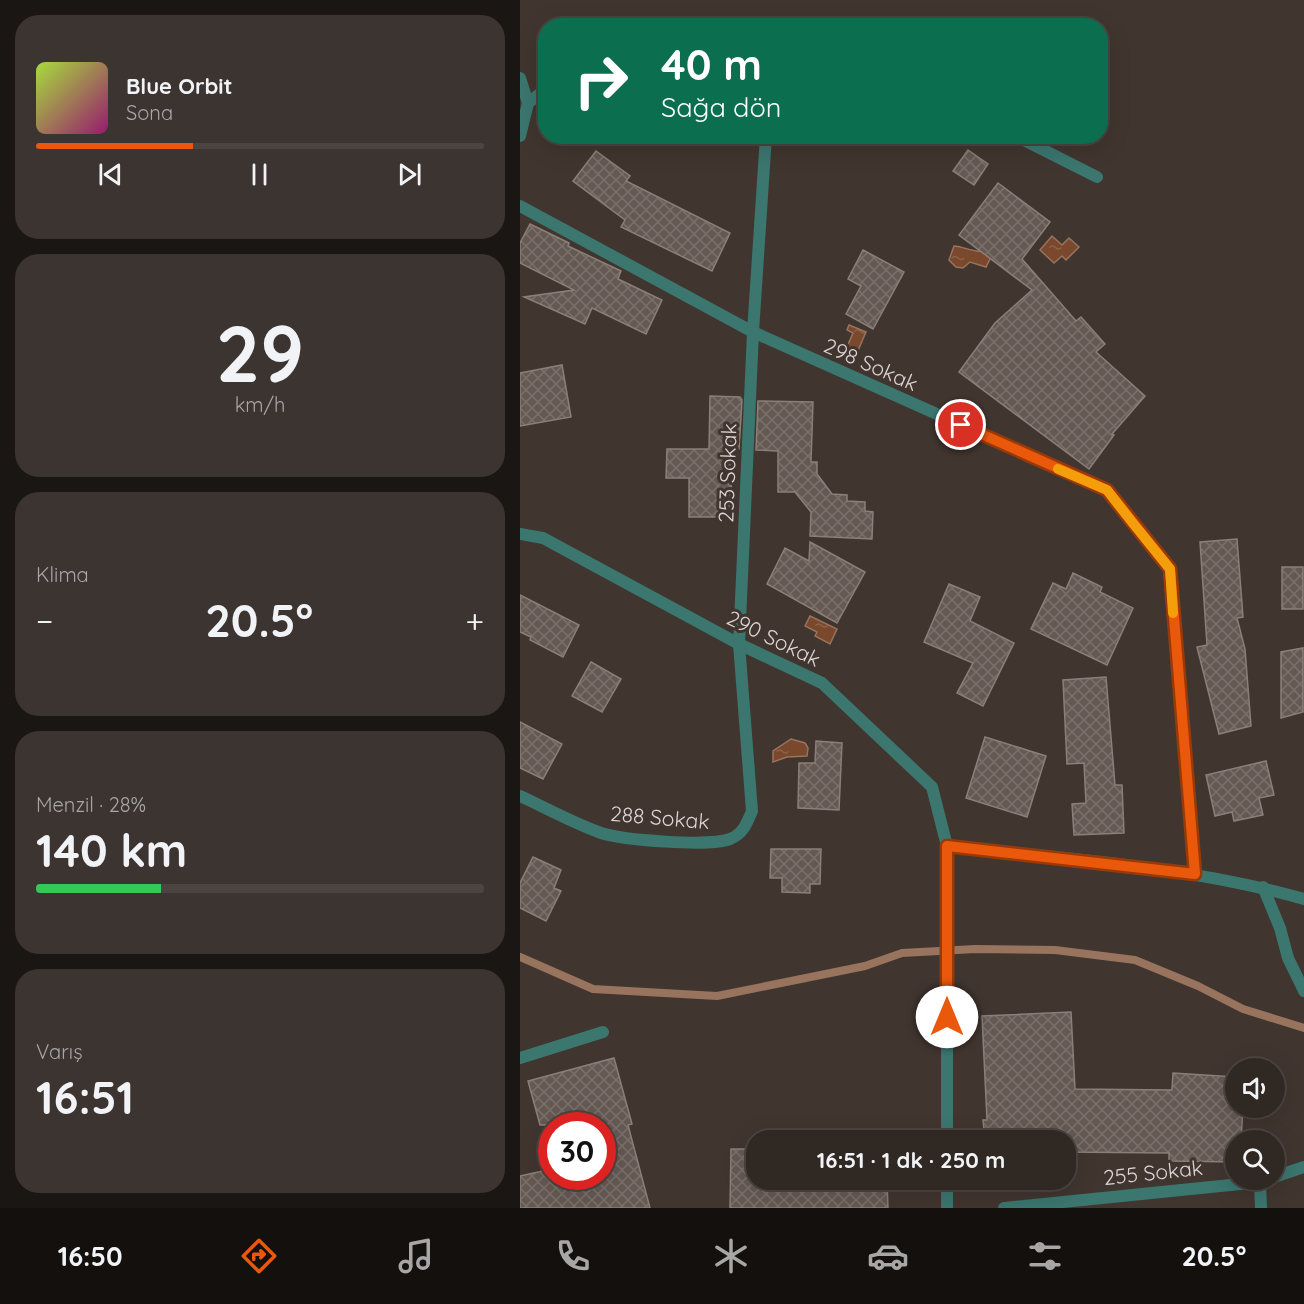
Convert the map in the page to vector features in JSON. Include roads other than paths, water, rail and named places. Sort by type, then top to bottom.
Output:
[{"type":"street","points":[[520,78],[529,103],[520,136]]},
{"type":"street","points":[[529,103],[538,96]]},
{"type":"street","name":"253 Sokak","points":[[752,811],[739,644],[753,332],[765,144]]},
{"type":"street","points":[[1032,144],[1097,177]]},
{"type":"street","name":"298 Sokak","points":[[520,206],[753,332],[1107,490],[1170,569],[1195,874]]},
{"type":"street","name":"290 Sokak","points":[[520,534],[543,538],[739,644],[822,683],[932,787],[947,846],[947,1130]]},
{"type":"street","name":"288 Sokak","points":[[520,796],[602,833],[651,840],[712,843],[731,839],[745,829],[752,811]]},
{"type":"street","points":[[947,846],[1195,874],[1263,887],[1303,899]]},
{"type":"street","points":[[1263,887],[1280,928],[1288,958],[1303,991]]},
{"type":"street","points":[[520,1058],[603,1032]]},
{"type":"street","points":[[1285,1174],[1303,1169]]},
{"type":"street","name":"255 Sokak","points":[[1009,1208],[1225,1185]]},
{"type":"street","points":[[947,1190],[947,1208]]},
{"type":"street","points":[[1261,1208],[1264,1190]]},
{"type":"water","points":[[1052,236],[1062,245],[1069,238],[1079,247],[1066,260],[1062,256],[1054,263],[1040,250]]},
{"type":"water","points":[[954,246],[975,251],[988,250],[990,259],[986,267],[970,262],[963,268],[956,267],[949,260]]},
{"type":"water","points":[[849,325],[866,332],[853,362],[842,358],[853,333],[847,330]]},
{"type":"water","points":[[810,616],[837,629],[830,644],[815,636],[817,632],[805,626]]},
{"type":"water","points":[[791,739],[805,743],[808,748],[807,756],[787,757],[773,762],[773,751]]},
{"type":"waterway","points":[[520,957],[593,989],[717,996],[865,966],[902,953],[975,949],[1055,950],[1135,960],[1198,986],[1243,1009],[1304,1028]]}]
